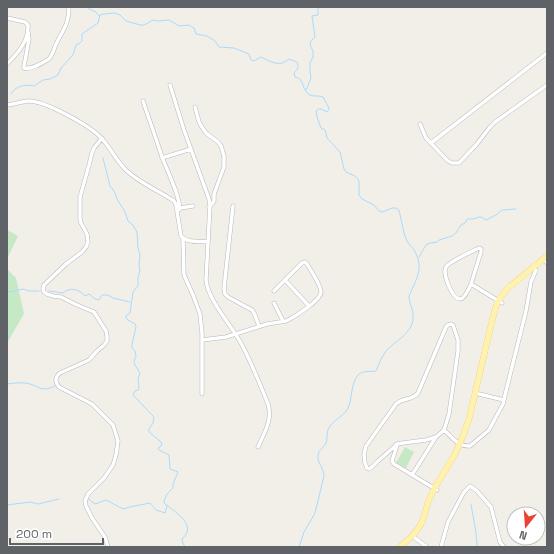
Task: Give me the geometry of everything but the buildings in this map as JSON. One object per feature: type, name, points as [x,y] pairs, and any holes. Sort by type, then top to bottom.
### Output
[{"type":"main road","points":[[400,547],[418,528],[423,520],[428,502],[435,489],[458,455],[470,419],[496,306],[547,260]]},
{"type":"main road","points":[[461,445],[473,420],[496,322],[500,298],[508,288],[547,260]]},
{"type":"main road","points":[[405,547],[421,531],[426,521],[435,489]]},
{"type":"street","points":[[7,18],[25,22],[28,25],[29,39],[24,66],[24,68],[27,69],[49,59],[68,23],[69,7]]},
{"type":"street","points":[[7,64],[23,45],[28,32]]},
{"type":"street","points":[[431,143],[547,53]]},
{"type":"street","points":[[170,85],[190,149],[208,199],[206,287],[210,296],[236,334],[245,351],[270,410],[268,425],[258,447]]},
{"type":"street","points":[[420,124],[426,138],[448,161],[452,163],[459,163],[495,122],[547,85]]},
{"type":"street","points":[[7,105],[28,101],[48,106],[64,113],[96,132],[128,172],[141,182],[174,201],[179,210]]},
{"type":"street","points":[[143,101],[162,158],[174,187],[179,210],[181,236],[183,239],[184,275],[200,314],[202,340],[202,394]]},
{"type":"street","points":[[195,107],[199,122],[206,133],[221,146],[224,156],[224,167],[214,194],[214,201],[209,207]]},
{"type":"street","points":[[102,138],[92,153],[80,197],[80,219],[87,234],[88,242],[82,252],[66,264],[44,285],[43,289],[47,294],[61,297],[94,312],[106,331],[107,341],[92,358],[60,373],[55,379],[59,387],[92,404],[113,425],[118,441],[113,465],[104,478],[88,494],[85,501],[92,518],[105,537],[108,547]]},
{"type":"street","points":[[162,158],[190,149]]},
{"type":"street","points":[[179,210],[193,206]]},
{"type":"street","points":[[233,206],[224,288],[225,294],[252,310],[259,326]]},
{"type":"street","points":[[183,239],[189,241],[208,242]]},
{"type":"street","points":[[479,248],[481,249],[481,252],[471,284],[465,296],[459,299],[452,292],[444,271],[450,263],[479,248]]},
{"type":"street","points":[[202,340],[226,337],[259,326],[290,319],[318,300],[321,292],[320,286],[305,262],[302,263],[274,291]]},
{"type":"street","points":[[444,430],[461,445],[470,446],[489,430],[503,404],[526,311],[531,282],[536,270]]},
{"type":"street","points":[[285,280],[308,306]]},
{"type":"street","points":[[471,284],[500,302]]},
{"type":"street","points":[[274,303],[283,321]]},
{"type":"street","points":[[412,475],[436,437],[444,430],[449,414],[458,351],[458,340],[453,325],[451,324],[446,327],[418,393],[414,397],[400,400],[396,404],[366,446],[364,454],[367,468],[369,469],[372,467],[397,444],[436,437]]},
{"type":"street","points":[[479,394],[504,400]]},
{"type":"street","points":[[397,444],[392,461],[394,464],[435,489]]},
{"type":"street","points":[[441,547],[448,522],[464,492],[470,486],[477,491],[491,507],[500,542],[504,547]]},
{"type":"street","points":[[415,538],[427,547]]},
{"type":"green space","points":[[7,230],[18,236],[7,259]]},
{"type":"green space","points":[[7,269],[16,278],[24,314],[7,343]]},
{"type":"green space","points":[[405,447],[414,452],[406,468],[396,463]]},
{"type":"waterway","points":[[89,7],[89,9],[96,12],[99,16]]},
{"type":"waterway","points":[[306,90],[311,78],[310,63],[313,57],[310,42],[315,37],[312,16],[318,15],[318,7]]},
{"type":"waterway","points":[[11,94],[18,87],[27,85],[34,86],[43,80],[50,79],[58,75],[61,68],[73,55],[76,45],[82,41],[82,34],[98,23],[100,15],[115,13],[120,15],[126,21],[140,25],[144,25],[154,20],[169,20],[179,26],[189,25],[194,28],[196,34],[207,36],[215,41],[219,47],[234,48],[249,54],[251,60],[254,61],[261,57],[277,63],[282,63],[289,59],[297,62],[298,67],[294,73],[295,77],[301,80],[307,93],[312,96],[323,97],[328,106],[329,109],[327,112],[318,109],[316,111],[317,117],[321,128],[325,130],[327,138],[340,152],[344,169],[346,172],[358,179],[359,195],[362,199],[374,205],[379,211],[383,212],[392,208],[399,210],[407,240],[414,249],[419,262],[417,279],[409,296],[413,312],[412,323],[407,332],[386,351],[381,358],[376,371],[360,373],[358,375],[355,379],[347,410],[331,425],[328,430],[326,443],[318,454],[318,459],[324,476],[316,509],[304,532],[299,547]]},
{"type":"waterway","points":[[103,158],[110,186],[125,212],[128,221],[133,225],[137,232],[140,255],[138,286],[133,292],[130,313],[126,316],[127,319],[135,324],[136,327],[132,348],[135,351],[136,356],[134,361],[135,365],[140,373],[138,379],[139,388],[133,395],[154,417],[149,432],[161,442],[162,445],[158,448],[159,450],[169,455],[170,469],[178,472],[173,488],[167,494],[164,501],[165,504],[179,515],[186,524],[188,529],[182,539],[183,544],[186,547]]},
{"type":"waterway","points":[[419,257],[426,245],[452,236],[467,219],[482,217],[486,220],[502,210],[516,209]]},
{"type":"waterway","points":[[7,291],[10,292],[23,289],[29,291],[39,291]]},
{"type":"waterway","points":[[49,291],[63,293],[71,289],[80,292],[85,296],[89,294],[95,299],[99,300],[102,295],[108,295],[113,298],[130,302]]},
{"type":"waterway","points":[[7,384],[25,383],[45,389],[55,386]]},
{"type":"waterway","points":[[87,498],[95,504],[106,500],[123,509],[150,503],[156,510],[165,513],[167,506]]},
{"type":"waterway","points":[[7,505],[30,502],[38,504],[59,499]]},
{"type":"waterway","points":[[471,504],[476,531],[477,547]]}]
